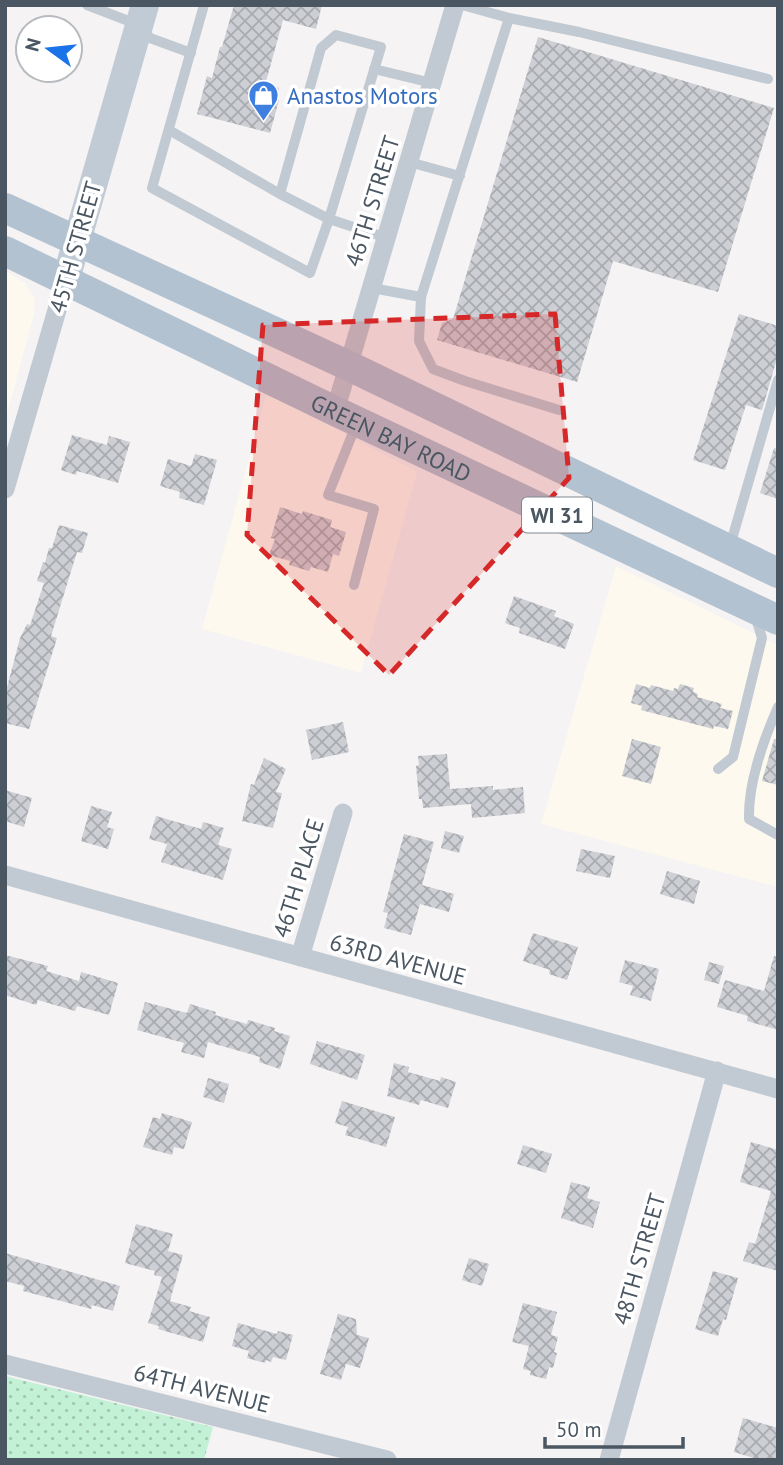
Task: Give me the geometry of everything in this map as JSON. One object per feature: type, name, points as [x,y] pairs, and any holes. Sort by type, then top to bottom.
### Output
[{"type":"main road","name":"GREEN BAY ROAD","points":[[5,208],[349,366],[778,573]]},
{"type":"main road","name":"GREEN BAY ROAD","points":[[5,251],[765,614]]},
{"type":"street","name":"46TH STREET","points":[[346,416],[349,366],[455,5]]},
{"type":"street","name":"45TH STREET","points":[[5,489],[142,15]]},
{"type":"street","name":"46TH PLACE","points":[[300,957],[343,813]]},
{"type":"street","name":"63RD AVENUE","points":[[5,875],[778,1089]]},
{"type":"street","name":"48TH STREET","points":[[609,1460],[717,1071]]},
{"type":"street","name":"64TH AVENUE","points":[[5,1364],[387,1460]]},
{"type":"lane","points":[[87,5],[142,15],[150,38],[191,52]]},
{"type":"lane","points":[[204,5],[152,188],[310,273],[381,47],[336,35],[321,48],[280,194]]},
{"type":"lane","points":[[462,5],[768,79]]},
{"type":"lane","points":[[509,18],[421,297],[419,341],[433,369],[465,382],[559,410]]},
{"type":"lane","points":[[374,69],[432,83]]},
{"type":"lane","points":[[169,130],[329,219],[387,238]]},
{"type":"lane","points":[[409,162],[460,176]]},
{"type":"lane","points":[[372,288],[421,297]]},
{"type":"lane","points":[[729,550],[778,380]]},
{"type":"lane","points":[[346,416],[328,495],[374,509],[354,585]]},
{"type":"lane","points":[[718,769],[733,757],[762,638],[765,614]]},
{"type":"lane","points":[[778,707],[770,724],[748,798],[749,819],[778,835]]},
{"type":"highlighted area","points":[[555,314],[569,478],[389,675],[247,535],[263,325]]},
{"type":"shaded area","points":[[5,271],[25,283],[35,299],[34,314],[5,422]]},
{"type":"shaded area","points":[[267,393],[417,472],[361,673],[202,629]]},
{"type":"shaded area","points":[[616,566],[778,645],[778,887],[541,824]]},
{"type":"green space","points":[[5,1376],[213,1427],[204,1460],[5,1460]]},
{"type":"building","points":[[234,5],[322,5],[316,29],[283,20],[265,85],[279,88],[276,100],[279,100],[270,133],[197,114],[207,76],[212,78]]},
{"type":"building","points":[[538,37],[774,108],[718,292],[613,261],[577,382],[437,340],[442,323],[453,319]]},
{"type":"building","points":[[739,314],[778,326],[778,355],[762,410],[746,405],[725,470],[693,460]]},
{"type":"building","points":[[72,435],[107,445],[109,436],[130,442],[118,483],[77,471],[76,475],[61,470]]},
{"type":"building","points":[[774,448],[778,449],[778,499],[760,493]]},
{"type":"building","points":[[195,454],[217,460],[204,505],[179,498],[180,492],[160,486],[168,459],[191,466]]},
{"type":"building","points":[[280,507],[332,520],[330,527],[346,532],[339,556],[333,554],[328,572],[311,567],[309,571],[289,565],[290,561],[269,555],[275,539],[271,538]]},
{"type":"building","points":[[59,525],[88,533],[82,553],[77,552],[51,636],[57,638],[29,729],[5,723],[5,695],[20,638],[27,624],[30,625],[44,583],[37,581],[43,562],[45,563],[49,548],[52,548]]},
{"type":"building","points":[[514,596],[556,611],[554,616],[574,624],[565,649],[519,633],[520,628],[505,623]]},
{"type":"building","points":[[636,684],[673,691],[674,688],[678,689],[680,684],[694,688],[693,692],[698,694],[697,697],[722,704],[720,708],[733,711],[728,729],[714,726],[713,729],[641,710],[642,706],[631,703]]},
{"type":"building","points":[[343,722],[349,752],[312,760],[306,730]]},
{"type":"building","points":[[632,739],[661,747],[651,784],[622,776]]},
{"type":"building","points":[[774,739],[778,739],[778,785],[762,781]]},
{"type":"building","points":[[447,754],[450,789],[493,786],[493,790],[523,787],[525,813],[472,818],[471,804],[423,808],[422,799],[419,799],[416,766],[419,765],[418,756]]},
{"type":"building","points":[[264,758],[286,769],[276,792],[282,793],[273,828],[242,821],[251,784],[254,785]]},
{"type":"building","points":[[5,790],[32,798],[24,827],[5,821]]},
{"type":"building","points":[[91,806],[112,812],[107,827],[114,829],[108,849],[81,841]]},
{"type":"building","points":[[156,816],[201,829],[203,822],[224,828],[218,845],[232,849],[223,880],[161,862],[167,844],[149,839]]},
{"type":"building","points":[[445,831],[464,836],[459,853],[441,848]]},
{"type":"building","points":[[404,834],[434,842],[422,885],[454,894],[449,912],[420,904],[411,935],[384,928],[388,913],[383,912]]},
{"type":"building","points":[[581,849],[615,856],[610,878],[576,871]]},
{"type":"building","points":[[667,871],[700,881],[694,904],[660,894]]},
{"type":"building","points":[[533,933],[578,947],[567,980],[549,974],[550,970],[523,961]]},
{"type":"building","points":[[5,955],[48,966],[46,971],[79,981],[81,972],[118,983],[109,1015],[77,1006],[75,1011],[38,1000],[36,1005],[5,995]]},
{"type":"building","points":[[774,956],[778,957],[778,1030],[747,1021],[748,1016],[717,1007],[725,980],[764,991]]},
{"type":"building","points":[[625,960],[659,969],[651,1001],[630,995],[633,986],[619,982]]},
{"type":"building","points":[[709,962],[724,966],[719,984],[704,980]]},
{"type":"building","points":[[145,1002],[187,1013],[190,1004],[216,1012],[215,1015],[247,1024],[248,1020],[275,1028],[274,1031],[290,1036],[280,1069],[259,1062],[260,1057],[208,1042],[204,1058],[181,1052],[184,1043],[137,1030]]},
{"type":"building","points":[[317,1041],[365,1055],[357,1080],[310,1064]]},
{"type":"building","points":[[394,1063],[409,1067],[408,1072],[440,1081],[441,1077],[456,1082],[448,1108],[421,1100],[419,1105],[387,1096]]},
{"type":"building","points":[[208,1078],[229,1084],[224,1103],[203,1097]]},
{"type":"building","points":[[342,1101],[395,1117],[386,1147],[345,1135],[348,1127],[335,1123]]},
{"type":"building","points":[[162,1113],[192,1122],[184,1149],[174,1147],[172,1155],[143,1147],[153,1117],[160,1119]]},
{"type":"building","points":[[751,1142],[778,1150],[778,1271],[743,1261],[749,1242],[755,1244],[771,1191],[740,1182]]},
{"type":"building","points":[[523,1145],[552,1154],[546,1173],[517,1164]]},
{"type":"building","points":[[571,1182],[590,1187],[587,1198],[600,1202],[593,1228],[561,1218]]},
{"type":"building","points":[[136,1224],[173,1234],[168,1251],[183,1255],[170,1301],[191,1307],[189,1311],[210,1317],[203,1342],[158,1329],[159,1326],[148,1323],[162,1277],[154,1275],[155,1271],[125,1263]]},
{"type":"building","points":[[5,1253],[120,1286],[113,1311],[92,1305],[91,1309],[23,1291],[24,1286],[5,1281]]},
{"type":"building","points":[[469,1258],[489,1264],[482,1286],[462,1280]]},
{"type":"building","points":[[713,1271],[738,1278],[726,1320],[723,1319],[718,1336],[695,1329]]},
{"type":"building","points":[[523,1303],[557,1312],[551,1335],[558,1337],[554,1352],[557,1353],[553,1368],[549,1367],[546,1379],[530,1375],[531,1371],[523,1369],[529,1346],[512,1342]]},
{"type":"building","points":[[338,1314],[356,1319],[357,1335],[369,1338],[360,1368],[346,1364],[341,1380],[320,1374]]},
{"type":"building","points":[[238,1323],[277,1334],[278,1331],[293,1335],[286,1360],[273,1357],[271,1362],[266,1360],[265,1363],[247,1358],[249,1351],[232,1346]]},
{"type":"building","points":[[743,1418],[778,1428],[778,1460],[760,1460],[734,1452]]},
{"type":"place","name":"Anastos Motors","points":[[264,122]]}]
